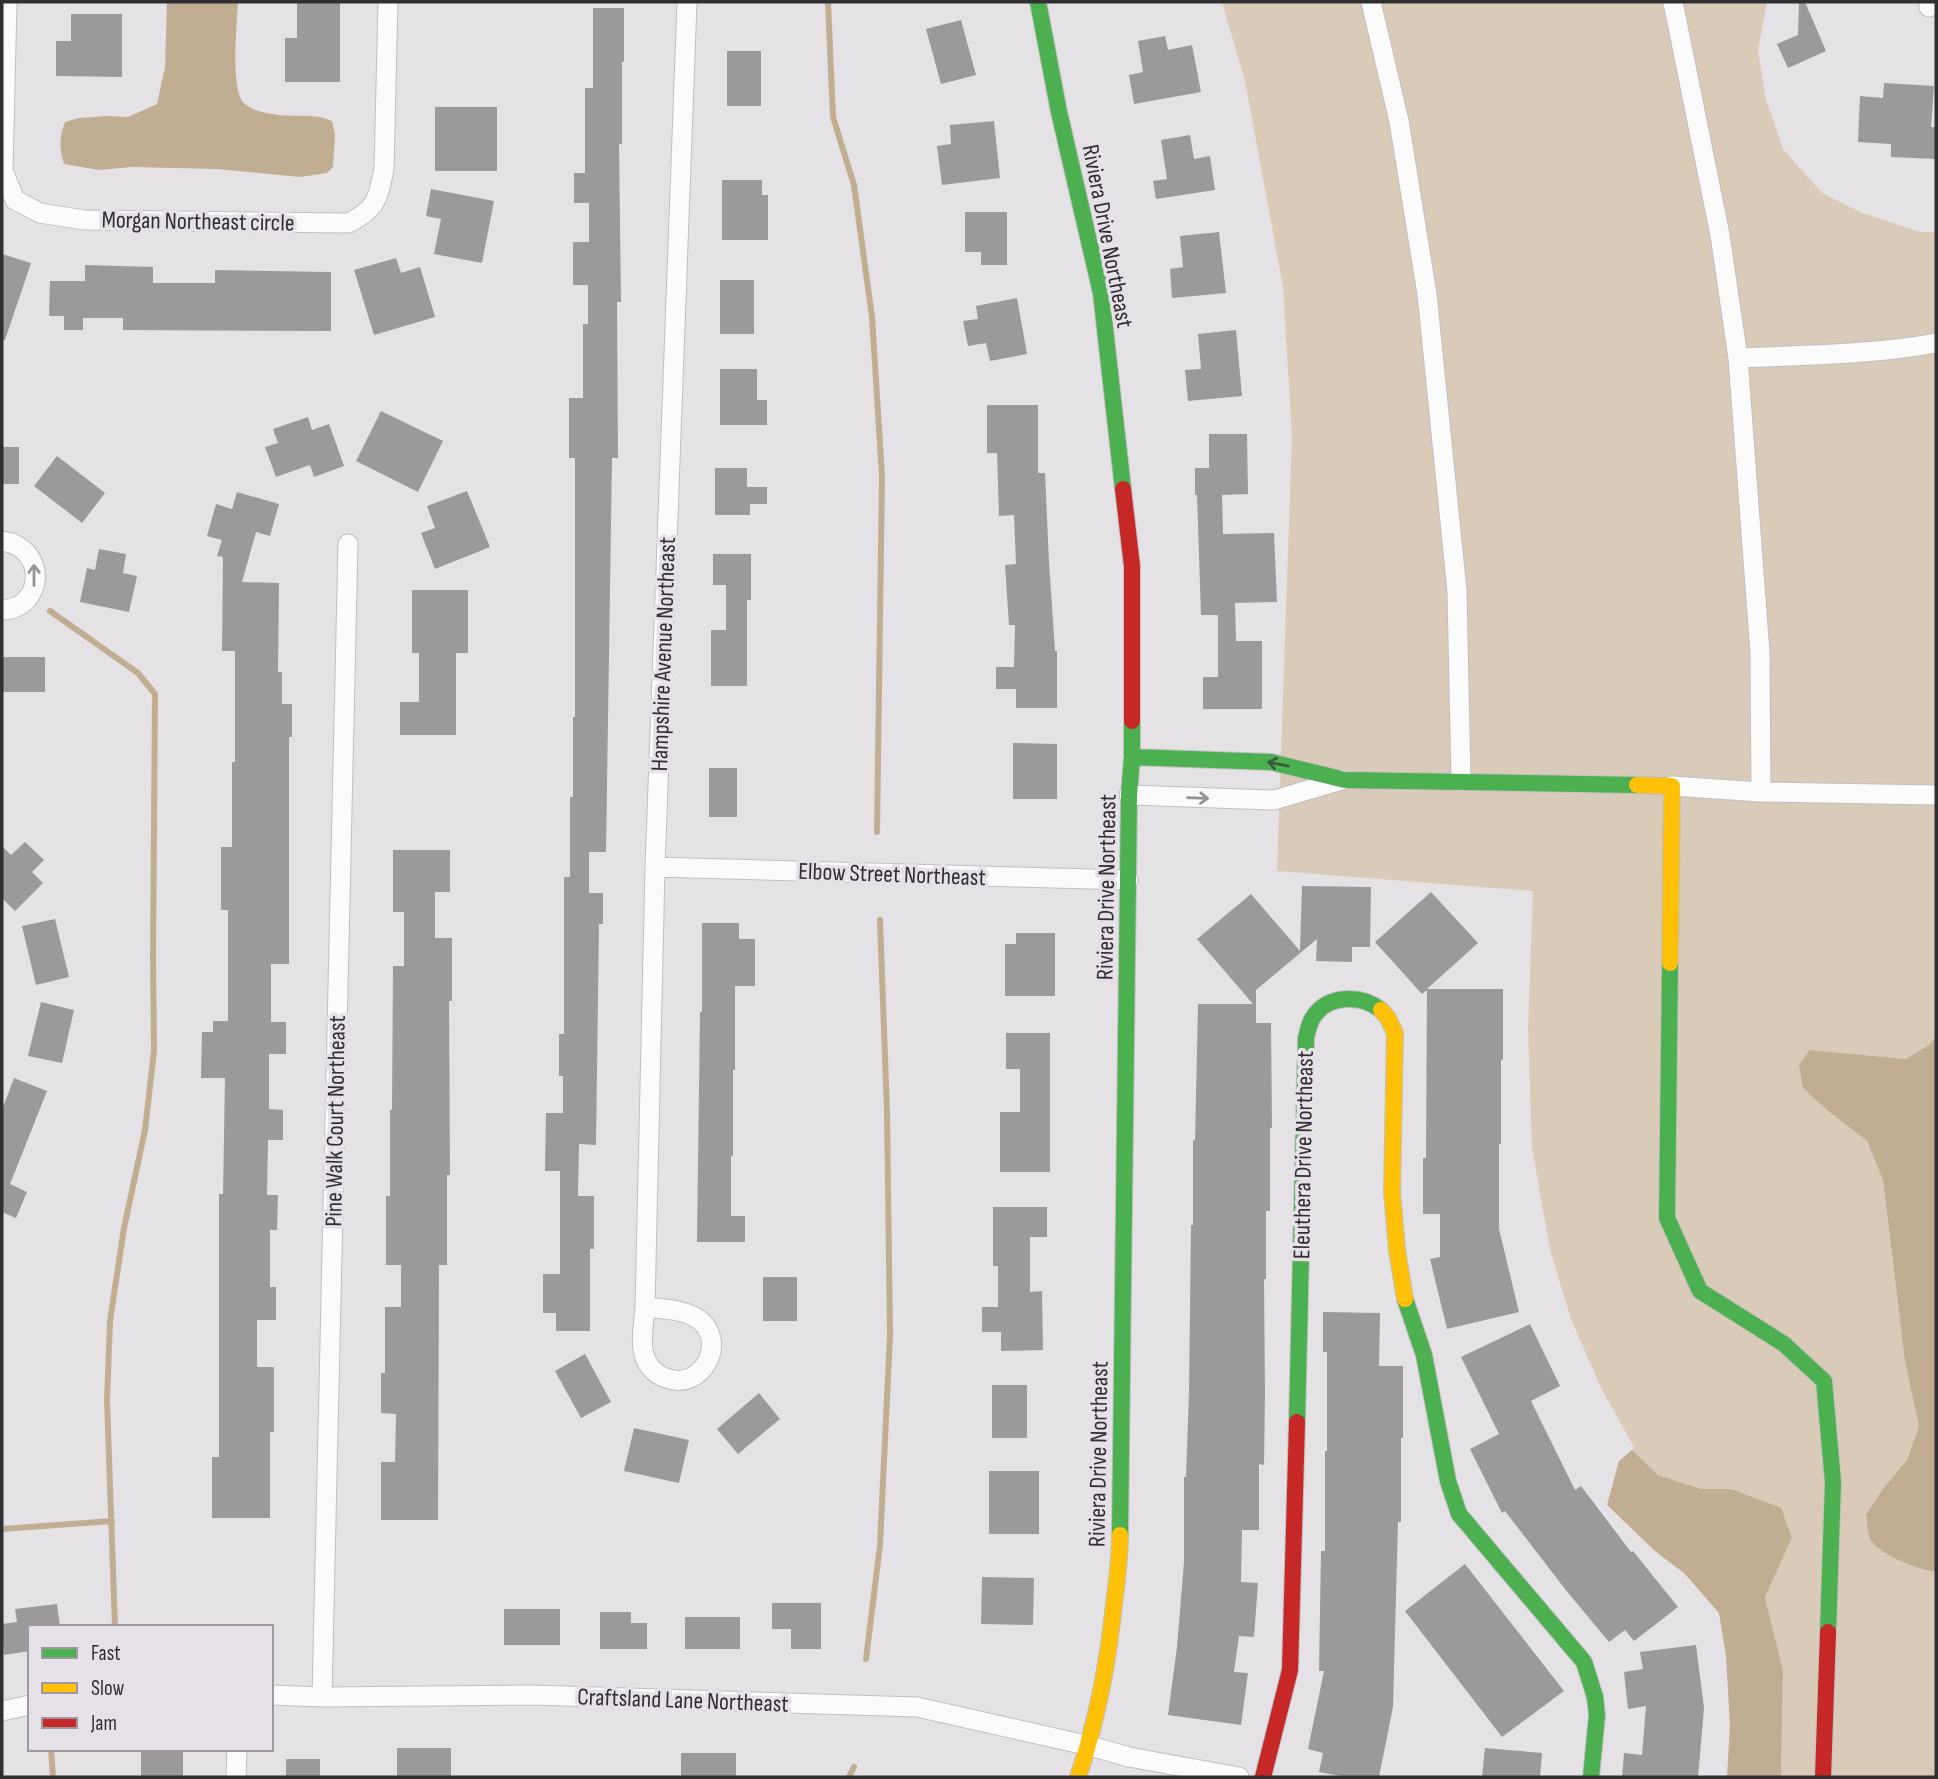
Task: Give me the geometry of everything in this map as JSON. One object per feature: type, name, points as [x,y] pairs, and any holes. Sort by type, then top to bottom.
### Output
[{"type":"street","name":"Morgan Northeast circle","points":[[7,2],[4,171],[15,200],[40,213],[84,219],[349,223],[367,213],[379,194],[384,169],[388,2]]},
{"type":"street","name":"Hampshire Avenue Northeast","points":[[645,1307],[655,867],[687,2]]},
{"type":"street","name":"Riviera Drive Northeast","points":[[1038,2],[1059,111],[1101,293],[1132,566],[1132,757],[1129,795],[1120,1552],[1110,1650],[1090,1746],[1078,1777]]},
{"type":"street","points":[[1371,2],[1399,121],[1427,294],[1457,591],[1461,781]]},
{"type":"street","points":[[1673,2],[1720,235],[1738,358],[1760,653],[1761,792]]},
{"type":"street","points":[[1738,358],[1840,354],[1936,343]]},
{"type":"street","points":[[2,541],[12,542],[30,556],[36,579],[26,600],[2,610]]},
{"type":"street","name":"Pine Walk Court Northeast","points":[[322,1698],[348,544]]},
{"type":"street","points":[[1132,757],[1271,762],[1345,780],[1672,786],[1761,792],[1936,795]]},
{"type":"street","points":[[1129,795],[1274,800],[1345,780]]},
{"type":"street","points":[[1672,786],[1667,1218],[1700,1291],[1784,1344],[1824,1381],[1833,1482],[1823,1777]]},
{"type":"street","name":"Elbow Street Northeast","points":[[655,867],[1128,880]]},
{"type":"street","name":"Eleuthera Drive Northeast","points":[[1263,1777],[1290,1670],[1292,1645],[1306,1038],[1314,1014],[1329,1002],[1352,997],[1373,1004],[1386,1015],[1395,1033],[1392,1192],[1397,1250],[1406,1306],[1424,1356],[1448,1481],[1459,1514],[1584,1662],[1595,1698],[1597,1715],[1591,1777]]},
{"type":"street","name":"Craftsland Lane Northeast","points":[[273,1695],[322,1698],[533,1695],[917,1707],[1090,1746]]},
{"type":"street","points":[[2,1711],[28,1705]]},
{"type":"street","points":[[1090,1746],[1129,1757],[1238,1777]]},
{"type":"street","points":[[236,1777],[237,1751]]},
{"type":"shaded area","points":[[167,2],[238,2],[235,55],[240,96],[244,103],[260,112],[313,116],[332,121],[335,135],[333,167],[327,173],[300,177],[217,169],[132,167],[99,170],[64,164],[60,143],[65,122],[79,118],[128,117],[157,104],[165,67]]},
{"type":"shaded area","points":[[1222,2],[1767,2],[1758,50],[1765,96],[1783,149],[1822,193],[1863,213],[1920,232],[1936,232],[1936,1036],[1929,1045],[1906,1059],[1810,1050],[1828,1111],[1867,1141],[1883,1180],[1905,1362],[1919,1426],[1907,1460],[1882,1490],[1866,1515],[1870,1538],[1881,1550],[1909,1564],[1936,1572],[1936,1777],[1781,1777],[1783,1670],[1765,1597],[1792,1538],[1731,1489],[1701,1489],[1658,1475],[1632,1450],[1634,1447],[1601,1388],[1571,1319],[1550,1250],[1532,1147],[1528,1028],[1533,891],[1277,871],[1292,436],[1283,287],[1245,81]]},
{"type":"shaded area","points":[[1936,1036],[1936,1572],[1893,1557],[1877,1547],[1869,1536],[1866,1515],[1882,1490],[1907,1460],[1919,1426],[1905,1362],[1883,1180],[1867,1141],[1803,1088],[1799,1065],[1810,1050],[1906,1059],[1929,1045]]},
{"type":"shaded area","points":[[1632,1450],[1658,1475],[1701,1489],[1731,1489],[1781,1508],[1792,1538],[1765,1597],[1783,1670],[1781,1777],[1727,1777],[1730,1725],[1726,1656],[1719,1613],[1685,1574],[1655,1551],[1607,1505],[1619,1461]]},
{"type":"building","points":[[297,2],[340,2],[340,82],[285,82],[285,38],[297,38]]},
{"type":"building","points":[[1799,2],[1805,2],[1826,51],[1788,68],[1777,44],[1798,35]]},
{"type":"building","points":[[593,8],[624,8],[622,144],[619,144],[621,302],[617,302],[618,458],[612,458],[606,852],[589,852],[589,893],[603,893],[603,924],[599,924],[596,1145],[579,1144],[578,1196],[594,1196],[594,1249],[590,1249],[590,1331],[556,1331],[556,1313],[543,1313],[543,1274],[560,1274],[560,1171],[545,1171],[546,1113],[563,1113],[563,1076],[559,1076],[559,1034],[564,1034],[564,877],[570,877],[570,797],[573,797],[575,717],[575,458],[569,458],[569,398],[583,398],[583,324],[588,324],[588,285],[573,285],[573,242],[589,242],[589,203],[574,203],[574,173],[585,173],[585,88],[593,88]]},
{"type":"building","points":[[71,14],[122,14],[122,77],[56,76],[56,41],[71,41]]},
{"type":"building","points":[[961,20],[976,75],[941,84],[926,29]]},
{"type":"building","points":[[1165,36],[1168,50],[1192,45],[1201,92],[1134,104],[1129,75],[1143,72],[1138,41]]},
{"type":"building","points":[[727,51],[761,51],[761,106],[727,106]]},
{"type":"building","points":[[1884,83],[1934,86],[1931,127],[1936,127],[1936,159],[1891,157],[1891,144],[1858,142],[1860,96],[1883,98]]},
{"type":"building","points":[[435,107],[497,107],[497,171],[435,171]]},
{"type":"building","points":[[994,121],[1000,178],[942,185],[937,146],[951,144],[950,125]]},
{"type":"building","points":[[1190,135],[1194,159],[1210,156],[1215,190],[1156,199],[1153,181],[1167,179],[1161,140]]},
{"type":"building","points":[[722,180],[762,180],[762,195],[768,195],[768,240],[722,240]]},
{"type":"building","points":[[431,189],[494,201],[482,263],[434,254],[441,219],[426,216]]},
{"type":"building","points":[[965,212],[1007,212],[1007,265],[981,265],[981,252],[965,252]]},
{"type":"building","points":[[1219,232],[1226,293],[1172,298],[1170,269],[1183,267],[1180,236]]},
{"type":"building","points":[[2,254],[31,263],[5,340],[2,340]]},
{"type":"building","points":[[396,258],[401,273],[420,267],[435,317],[374,335],[354,270]]},
{"type":"building","points":[[85,265],[153,267],[153,283],[215,283],[215,270],[331,272],[331,331],[123,330],[123,318],[83,318],[83,330],[64,330],[64,316],[49,316],[50,281],[85,281]]},
{"type":"building","points":[[720,280],[754,280],[754,334],[720,334]]},
{"type":"building","points":[[1017,298],[1027,354],[990,361],[986,343],[968,346],[963,321],[978,319],[976,306]]},
{"type":"building","points":[[1236,330],[1242,396],[1188,401],[1185,370],[1201,369],[1198,334]]},
{"type":"building","points":[[720,369],[757,369],[757,400],[767,400],[767,425],[720,425]]},
{"type":"building","points":[[987,405],[1038,405],[1038,473],[1045,473],[1057,651],[1057,708],[1016,708],[1016,689],[996,689],[996,667],[1014,667],[1015,625],[1009,625],[1005,565],[1016,564],[1014,515],[999,516],[997,453],[987,453]]},
{"type":"building","points":[[381,411],[443,441],[418,492],[356,461]]},
{"type":"building","points":[[308,417],[312,430],[329,424],[344,466],[314,477],[310,465],[276,477],[265,447],[278,443],[273,429]]},
{"type":"building","points":[[1209,434],[1247,434],[1248,494],[1222,495],[1223,534],[1274,533],[1277,602],[1235,603],[1236,641],[1262,641],[1262,709],[1203,709],[1203,677],[1218,677],[1218,615],[1201,615],[1195,495],[1195,468],[1209,468]]},
{"type":"building","points":[[2,447],[19,447],[19,484],[2,484]]},
{"type":"building","points":[[57,456],[105,493],[82,523],[34,486]]},
{"type":"building","points":[[715,468],[747,468],[747,487],[767,487],[767,504],[750,504],[750,515],[715,515]]},
{"type":"building","points":[[467,491],[490,547],[435,569],[421,533],[435,528],[427,506]]},
{"type":"building","points":[[237,492],[279,504],[270,536],[256,532],[242,582],[279,583],[278,672],[282,672],[282,704],[292,704],[292,737],[289,737],[289,964],[271,964],[271,1022],[286,1022],[286,1054],[269,1054],[269,1109],[283,1110],[283,1140],[268,1140],[267,1195],[278,1195],[277,1230],[270,1230],[270,1287],[276,1287],[276,1320],[257,1320],[257,1367],[274,1367],[274,1432],[270,1432],[270,1518],[212,1518],[212,1457],[219,1457],[219,1194],[223,1194],[225,1078],[201,1078],[202,1032],[213,1032],[213,1021],[228,1021],[228,910],[221,910],[221,847],[232,847],[235,651],[222,651],[223,557],[217,556],[222,540],[207,536],[216,504],[232,509]]},
{"type":"building","points":[[99,549],[126,554],[123,573],[137,576],[129,612],[80,602],[87,568],[95,570]]},
{"type":"building","points":[[713,554],[751,554],[751,600],[747,600],[747,686],[711,686],[711,630],[726,630],[726,585],[713,585]]},
{"type":"building","points":[[412,590],[468,590],[468,653],[456,653],[456,735],[400,735],[400,702],[419,702],[419,653],[412,653]]},
{"type":"building","points":[[2,657],[45,657],[45,692],[2,692]]},
{"type":"building","points":[[1013,743],[1057,744],[1057,799],[1013,799]]},
{"type":"building","points":[[709,768],[737,768],[737,817],[709,817]]},
{"type":"building","points":[[25,842],[44,860],[32,872],[43,883],[15,911],[2,898],[2,846],[11,855]]},
{"type":"building","points":[[393,850],[450,850],[450,892],[435,892],[435,938],[452,938],[447,1265],[439,1265],[438,1520],[381,1520],[381,1462],[395,1462],[396,1414],[381,1413],[381,1373],[385,1373],[385,1307],[401,1307],[401,1265],[386,1265],[386,1196],[390,1196],[393,966],[404,966],[404,912],[393,912]]},
{"type":"building","points":[[1302,886],[1371,887],[1370,947],[1352,947],[1352,962],[1316,961],[1317,939],[1256,990],[1256,1023],[1271,1023],[1272,1128],[1270,1211],[1266,1211],[1264,1279],[1264,1465],[1259,1464],[1259,1530],[1242,1530],[1241,1582],[1258,1583],[1254,1637],[1239,1636],[1234,1672],[1248,1673],[1241,1725],[1168,1715],[1184,1562],[1184,1477],[1189,1392],[1198,1004],[1253,1004],[1197,939],[1251,894],[1300,951]]},
{"type":"building","points":[[1431,892],[1478,943],[1427,989],[1503,989],[1499,1229],[1519,1312],[1447,1329],[1430,1259],[1440,1257],[1440,1214],[1423,1214],[1427,990],[1422,994],[1375,942]]},
{"type":"building","points":[[55,919],[69,977],[36,985],[22,926]]},
{"type":"building","points":[[702,923],[739,923],[739,939],[755,939],[755,986],[735,986],[731,1216],[745,1216],[745,1242],[697,1242]]},
{"type":"building","points":[[1016,933],[1055,933],[1055,996],[1005,996],[1005,944],[1016,944]]},
{"type":"building","points":[[41,1002],[74,1010],[62,1063],[28,1056]]},
{"type":"building","points":[[1006,1033],[1050,1033],[1050,1172],[1000,1172],[1000,1112],[1020,1112],[1020,1069],[1006,1069]]},
{"type":"building","points":[[14,1078],[47,1091],[10,1184],[27,1192],[16,1218],[2,1212],[2,1110]]},
{"type":"building","points":[[993,1207],[1047,1207],[1047,1237],[1030,1237],[1030,1292],[1042,1291],[1043,1350],[1001,1351],[1001,1332],[982,1332],[982,1307],[998,1307],[998,1266],[993,1266]]},
{"type":"building","points":[[763,1277],[797,1277],[797,1321],[763,1321]]},
{"type":"building","points":[[1323,1312],[1380,1313],[1379,1366],[1403,1366],[1401,1522],[1398,1522],[1393,1707],[1379,1777],[1347,1777],[1319,1772],[1323,1753],[1308,1749],[1324,1671],[1319,1671],[1321,1551],[1325,1551],[1327,1451],[1327,1352],[1323,1352]]},
{"type":"building","points":[[1530,1324],[1560,1386],[1531,1401],[1575,1490],[1581,1486],[1631,1552],[1633,1551],[1678,1607],[1634,1641],[1625,1630],[1609,1642],[1505,1511],[1502,1513],[1470,1449],[1499,1434],[1461,1357]]},
{"type":"building","points":[[585,1354],[611,1402],[581,1418],[555,1371]]},
{"type":"building","points":[[992,1385],[1027,1385],[1027,1438],[992,1438]]},
{"type":"building","points":[[759,1393],[780,1419],[738,1454],[717,1429]]},
{"type":"building","points":[[634,1428],[689,1440],[679,1483],[624,1471]]},
{"type":"building","points":[[989,1471],[1039,1471],[1039,1534],[989,1534]]},
{"type":"building","points":[[1465,1564],[1564,1691],[1502,1737],[1405,1611]]},
{"type":"building","points":[[982,1577],[1034,1578],[1033,1625],[981,1624]]},
{"type":"building","points":[[772,1603],[821,1603],[821,1649],[791,1649],[791,1629],[772,1629]]},
{"type":"building","points":[[57,1604],[60,1625],[28,1625],[28,1651],[4,1655],[2,1624],[17,1622],[15,1609]]},
{"type":"building","points":[[504,1609],[560,1609],[560,1645],[504,1645]]},
{"type":"building","points":[[600,1612],[631,1612],[631,1623],[647,1623],[647,1649],[600,1649]]},
{"type":"building","points":[[685,1617],[740,1617],[740,1649],[685,1649]]},
{"type":"building","points":[[1696,1645],[1704,1708],[1698,1777],[1622,1777],[1624,1753],[1642,1755],[1646,1706],[1628,1709],[1624,1672],[1643,1669],[1640,1652]]},
{"type":"building","points":[[397,1748],[451,1748],[451,1777],[397,1777]]},
{"type":"building","points":[[1485,1748],[1542,1753],[1540,1777],[1482,1777]]},
{"type":"building","points":[[141,1752],[183,1752],[183,1777],[141,1777]]},
{"type":"building","points":[[681,1753],[736,1753],[736,1777],[681,1777]]},
{"type":"building","points":[[286,1759],[320,1759],[320,1777],[286,1777]]},
{"type":"waterway","points":[[828,2],[833,117],[854,185],[872,317],[882,476],[877,832]]},
{"type":"waterway","points":[[50,611],[138,673],[155,694],[154,1051],[145,1130],[124,1228],[110,1321],[107,1400],[115,1625]]},
{"type":"waterway","points":[[866,1659],[880,1545],[890,1335],[887,1111],[880,920]]},
{"type":"waterway","points":[[2,1529],[112,1521]]},
{"type":"waterway","points":[[51,1751],[53,1777]]},
{"type":"waterway","points":[[849,1777],[854,1767]]},
{"type":"traffic: fast","points":[[1038,2],[1059,112],[1101,293],[1123,489]]},
{"type":"traffic: fast","points":[[1120,1535],[1132,721]]},
{"type":"traffic: fast","points":[[1132,757],[1271,762],[1345,780],[1637,785]]},
{"type":"traffic: fast","points":[[1670,963],[1667,1218],[1700,1291],[1784,1344],[1824,1381],[1833,1482],[1828,1632]]},
{"type":"traffic: fast","points":[[1297,1422],[1306,1038],[1312,1018],[1320,1009],[1337,1000],[1365,1002],[1381,1010]]},
{"type":"traffic: fast","points":[[1405,1299],[1424,1355],[1448,1481],[1459,1514],[1584,1662],[1595,1697],[1597,1715],[1591,1777]]},
{"type":"traffic: slow","points":[[1637,785],[1672,786],[1670,963]]},
{"type":"traffic: slow","points":[[1381,1010],[1395,1033],[1392,1192],[1405,1299]]},
{"type":"traffic: slow","points":[[1078,1777],[1091,1735],[1105,1670],[1120,1535]]},
{"type":"traffic: jam","points":[[1123,489],[1132,566],[1132,721]]},
{"type":"traffic: jam","points":[[1263,1777],[1290,1670],[1297,1422]]},
{"type":"traffic: jam","points":[[1823,1777],[1828,1632]]}]
